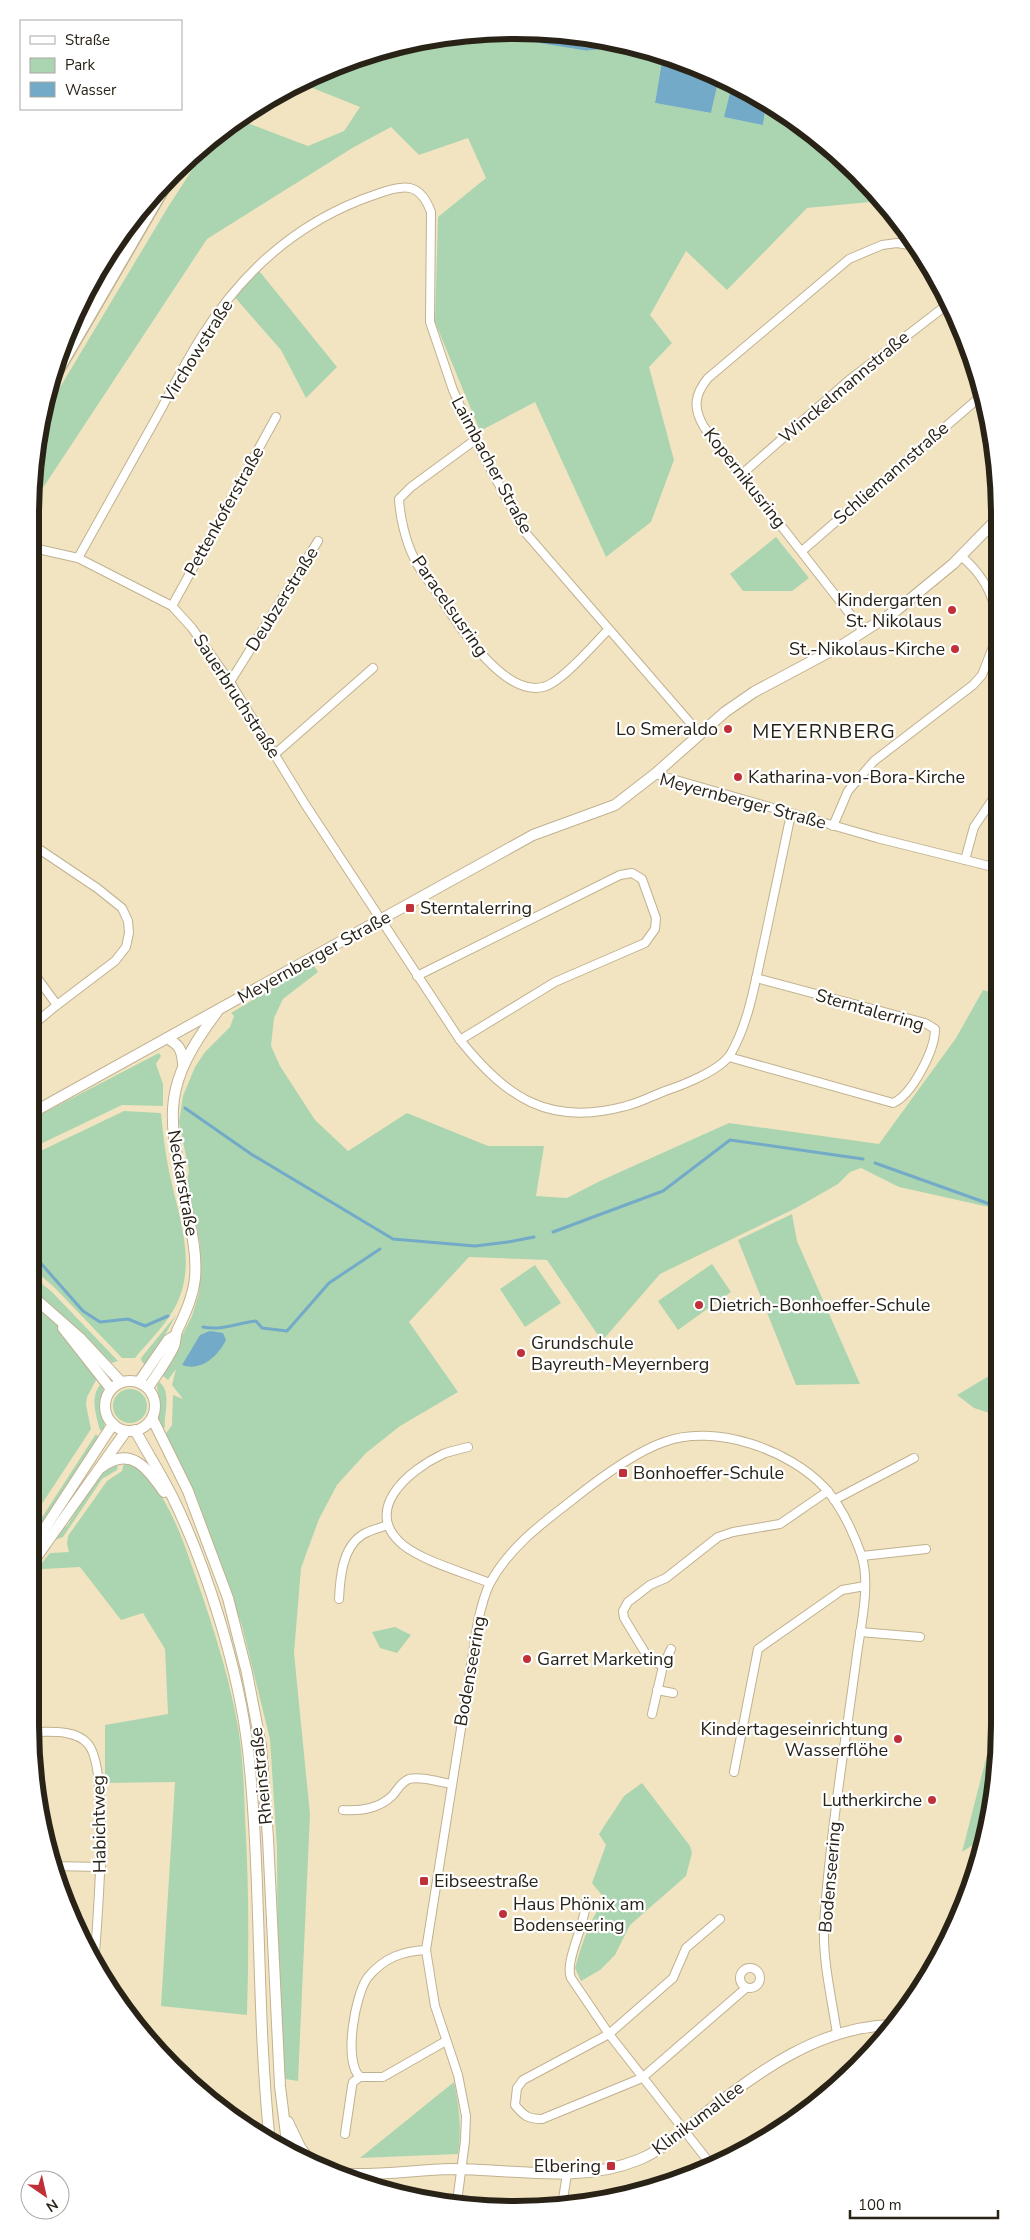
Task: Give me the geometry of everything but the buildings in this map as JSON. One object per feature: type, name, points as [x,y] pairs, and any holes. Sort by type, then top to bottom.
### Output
[{"type":"main road","points":[[68,353],[154,205]]},
{"type":"street","name":"Virchowstraße","points":[[78,558],[202,336],[232,294],[250,273],[292,236],[325,215],[356,201],[395,188],[408,187],[426,198]]},
{"type":"street","name":"Laimbacher Straße","points":[[426,198],[431,212],[430,322],[452,390],[475,440],[524,531],[699,733]]},
{"type":"street","name":"Kopernikusring","points":[[864,632],[699,418],[696,398],[700,388],[708,378],[849,259],[882,245],[898,243],[907,245]]},
{"type":"street","name":"Winckelmannstraße","points":[[742,474],[842,387],[944,307]]},
{"type":"street","name":"Schliemannstraße","points":[[802,551],[977,400]]},
{"type":"street","name":"Pettenkoferstraße","points":[[172,606],[276,417]]},
{"type":"street","name":"Paracelsusring","points":[[475,440],[411,487],[399,499],[414,559],[472,644],[495,668],[514,681],[531,688],[544,687],[553,683],[608,630]]},
{"type":"street","points":[[655,774],[699,733],[754,692],[864,632],[919,594],[961,556],[991,525]]},
{"type":"street","name":"Deubzerstraße","points":[[230,682],[318,541]]},
{"type":"street","name":"Sauerbruchstraße","points":[[39,549],[78,558],[172,606],[192,628],[230,682],[305,804],[381,920]]},
{"type":"street","points":[[961,556],[971,565],[984,582],[991,597]]},
{"type":"street","points":[[833,826],[848,791],[874,761],[973,685],[982,675],[991,652]]},
{"type":"street","points":[[275,754],[373,668]]},
{"type":"street","name":"Meyernberger Straße","points":[[39,1109],[533,835],[615,805],[655,774],[833,826],[991,866]]},
{"type":"street","points":[[965,860],[974,828],[991,802]]},
{"type":"street","points":[[381,920],[460,1040],[482,1067],[519,1097],[550,1110],[570,1113],[626,1106],[685,1084],[711,1070],[729,1057],[741,1033],[756,978],[791,814]]},
{"type":"street","points":[[39,849],[97,888],[122,908],[128,921],[129,932],[126,947],[115,961],[39,1018]]},
{"type":"street","points":[[417,976],[620,874],[632,873],[638,875],[646,887],[656,918],[655,928],[645,943],[556,982],[460,1040]]},
{"type":"street","name":"Sterntalerring","points":[[729,1057],[892,1103],[902,1099],[912,1085],[935,1041],[935,1029],[925,1023],[756,978]]},
{"type":"street","points":[[39,980],[57,1005]]},
{"type":"street","name":"Neckarstraße","points":[[143,1385],[168,1340],[176,1335],[190,1301],[195,1277],[194,1244],[171,1126],[173,1101],[183,1064],[199,1036],[219,1010]]},
{"type":"street","points":[[167,1038],[179,1045],[182,1050],[183,1064]]},
{"type":"street","points":[[39,1302],[80,1338],[121,1382],[143,1385],[155,1403],[152,1418],[145,1426],[131,1430],[95,1473],[39,1553]]},
{"type":"street","points":[[52,1313],[111,1389]]},
{"type":"street","points":[[121,1382],[111,1389],[106,1396],[104,1406],[107,1416],[113,1424],[131,1430]]},
{"type":"street","name":"Rheinstraße","points":[[152,1418],[188,1491],[228,1598],[247,1673],[259,1737],[268,1838],[275,2015],[287,2143]]},
{"type":"street","points":[[39,1537],[113,1424]]},
{"type":"street","name":"Rheinstraße","points":[[131,1430],[173,1498],[214,1602],[234,1679],[248,1749],[263,2073],[269,2132]]},
{"type":"street","name":"Bodenseering","points":[[458,2197],[466,2116],[458,2075],[435,2006],[426,1950],[478,1621],[490,1583],[521,1543],[537,1527],[588,1487],[654,1446],[666,1441],[699,1437],[724,1438],[778,1453],[795,1464],[828,1491],[862,1556],[865,1569],[865,1586],[832,1837],[824,1931],[837,2034]]},
{"type":"street","points":[[468,1447],[443,1454],[417,1470],[396,1487],[389,1502],[388,1525],[399,1541],[411,1550],[490,1583]]},
{"type":"street","points":[[834,1500],[914,1458]]},
{"type":"street","points":[[95,1473],[110,1462],[118,1459],[133,1460],[142,1464],[164,1493],[173,1498]]},
{"type":"street","points":[[662,1666],[649,1659],[624,1618],[623,1611],[628,1602],[650,1585],[666,1578],[718,1537],[733,1532],[780,1524],[828,1491]]},
{"type":"street","points":[[339,1599],[341,1569],[356,1540],[367,1532],[388,1525]]},
{"type":"street","points":[[862,1556],[926,1549]]},
{"type":"street","points":[[734,1772],[758,1649],[842,1590],[865,1586]]},
{"type":"street","points":[[860,1632],[920,1637]]},
{"type":"street","points":[[652,1714],[662,1666],[671,1649]]},
{"type":"street","points":[[657,1690],[674,1692]]},
{"type":"street","name":"Habichtweg","points":[[39,1733],[76,1735],[88,1744],[93,1751],[99,1782],[101,1867],[95,1949]]},
{"type":"street","points":[[343,1810],[359,1811],[380,1804],[391,1797],[401,1784],[407,1780],[418,1779],[451,1784]]},
{"type":"street","points":[[60,1866],[101,1867]]},
{"type":"street","points":[[586,1901],[586,1914],[570,1960],[568,1973],[609,2034],[707,2160]]},
{"type":"street","points":[[720,1919],[686,1948],[673,1978],[609,2034],[522,2080],[517,2088],[516,2105],[524,2116],[531,2120],[542,2119],[642,2078],[746,1988]]},
{"type":"street","points":[[360,2077],[355,2070],[352,2042],[360,1994],[366,1981],[375,1970],[400,1953],[426,1950]]},
{"type":"street","name":"Klinikumallee","points":[[358,2174],[462,2170],[567,2174],[616,2168],[639,2160],[660,2149],[766,2068],[794,2052],[837,2034],[860,2028],[883,2027]]},
{"type":"street","points":[[345,2134],[353,2082],[360,2077],[383,2077],[446,2041]]},
{"type":"street","points":[[283,2109],[303,2152]]},
{"type":"street","points":[[563,2198],[567,2174]]},
{"type":"street","name":"Klinikumallee","points":[[365,2177],[372,2175]]},
{"type":"green space","points":[[515,39],[546,40],[608,48],[662,62],[655,103],[711,113],[718,84],[737,94],[730,93],[763,125],[765,110],[805,137],[829,157],[874,202],[807,208],[727,290],[686,251],[650,315],[672,343],[649,367],[674,460],[651,522],[606,557],[535,402],[480,431],[435,322],[438,217],[486,178],[468,138],[419,155],[391,127],[354,147],[207,239],[40,493],[43,453],[56,388],[59,389],[168,207],[199,158],[246,122],[308,146],[344,131],[360,107],[308,86],[362,64],[392,55],[453,43]]},
{"type":"green space","points":[[256,267],[337,367],[306,398],[281,350],[232,294]]},
{"type":"green space","points":[[776,537],[809,578],[792,591],[743,591],[730,574]]},
{"type":"green space","points":[[313,964],[318,972],[283,999],[274,1018],[271,1046],[280,1066],[315,1120],[348,1151],[407,1113],[488,1146],[544,1146],[536,1196],[567,1198],[600,1181],[729,1123],[879,1144],[956,1038],[983,990],[991,992],[991,1207],[899,1187],[861,1168],[850,1172],[838,1184],[796,1208],[660,1274],[602,1341],[547,1260],[469,1257],[409,1322],[458,1392],[400,1426],[366,1453],[337,1485],[319,1519],[301,1568],[294,1653],[310,1814],[298,2081],[285,2079],[278,1998],[277,1849],[270,1739],[242,1626],[196,1496],[194,1497],[164,1436],[172,1425],[173,1395],[183,1399],[172,1385],[176,1369],[168,1380],[162,1375],[192,1316],[199,1293],[200,1279],[200,1244],[187,1182],[189,1171],[179,1122],[183,1096],[195,1067],[205,1052],[230,1027],[234,1016],[231,1013]]},
{"type":"green space","points":[[159,1053],[161,1056],[156,1064],[163,1084],[163,1106],[122,1105],[39,1145],[39,1115]]},
{"type":"green space","points":[[124,1111],[161,1113],[166,1157],[184,1240],[185,1275],[181,1292],[170,1316],[135,1358],[122,1358],[39,1274],[39,1152]]},
{"type":"green space","points":[[792,1214],[797,1241],[860,1384],[796,1385],[738,1240]]},
{"type":"green space","points":[[712,1264],[731,1292],[678,1330],[658,1301]]},
{"type":"green space","points":[[535,1265],[561,1303],[525,1327],[500,1289]]},
{"type":"green space","points":[[39,1281],[52,1292],[118,1361],[112,1363],[39,1296]]},
{"type":"green space","points":[[39,1308],[54,1321],[97,1378],[87,1397],[86,1405],[91,1429],[39,1508]]},
{"type":"green space","points":[[176,1315],[148,1366],[142,1362],[141,1358]]},
{"type":"green space","points":[[991,1374],[991,1413],[974,1408],[957,1395]]},
{"type":"green space","points":[[159,1382],[163,1386],[166,1397],[165,1427],[161,1431],[158,1420],[160,1403],[157,1386]]},
{"type":"green space","points":[[102,1383],[101,1407],[105,1425],[103,1431],[100,1430],[95,1405],[96,1393]]},
{"type":"green space","points":[[130,1389],[137,1390],[142,1394],[146,1399],[146,1413],[142,1418],[137,1422],[130,1423],[123,1422],[118,1418],[114,1413],[113,1406],[114,1399],[118,1394],[123,1390]]},
{"type":"green space","points":[[96,1434],[99,1438],[39,1529],[39,1522]]},
{"type":"green space","points":[[124,1463],[135,1467],[146,1476],[164,1500],[178,1528],[195,1573],[229,1683],[240,1738],[242,1761],[248,1916],[247,2015],[161,2006],[175,1782],[105,1783],[105,1725],[168,1714],[165,1649],[143,1613],[121,1620],[80,1567],[43,1569],[39,1571],[39,1567],[50,1553],[69,1552],[68,1536],[107,1481],[122,1471]]},
{"type":"green space","points":[[118,1465],[117,1470],[102,1479],[63,1537],[52,1541],[58,1530],[67,1526],[96,1481],[103,1473]]},
{"type":"green space","points":[[395,1627],[411,1635],[397,1653],[380,1648],[372,1632]]},
{"type":"green space","points":[[991,1723],[990,1756],[982,1818],[976,1842],[962,1852],[989,1747]]},
{"type":"green space","points":[[642,1783],[690,1846],[692,1853],[686,1876],[630,1925],[615,1955],[600,1970],[581,1981],[575,1968],[591,1923],[605,1899],[592,1883],[606,1845],[599,1834],[624,1796]]},
{"type":"green space","points":[[454,2082],[460,2136],[458,2154],[360,2158]]},
{"type":"water","points":[[662,62],[718,84],[711,113],[655,103]]},
{"type":"water","points":[[730,93],[737,94],[765,110],[763,125],[724,117]]},
{"type":"water","points":[[210,1331],[223,1333],[226,1340],[214,1357],[196,1366],[182,1365],[200,1335]]},
{"type":"waterway","points":[[527,39],[586,49],[604,47]]},
{"type":"waterway","points":[[185,1108],[251,1154],[393,1239],[475,1246],[534,1237]]},
{"type":"waterway","points":[[553,1232],[663,1191],[730,1140],[863,1159]]},
{"type":"waterway","points":[[875,1163],[991,1204]]},
{"type":"waterway","points":[[203,1327],[223,1327],[256,1321],[262,1328],[287,1331],[329,1283],[380,1249]]},
{"type":"waterway","points":[[39,1261],[83,1311],[100,1322],[128,1319],[145,1326],[168,1316]]},
{"type":"place","name":"Kindergarten St. Nikolaus","points":[[952,610]]},
{"type":"place","name":"St.-Nikolaus-Kirche","points":[[955,649]]},
{"type":"place","name":"Lo Smeraldo","points":[[728,729]]},
{"type":"place","name":"Katharina-von-Bora-Kirche","points":[[738,777]]},
{"type":"place","name":"Sterntalerring","points":[[410,908]]},
{"type":"place","name":"Dietrich-Bonhoeffer-Schule","points":[[699,1305]]},
{"type":"place","name":"Grundschule Bayreuth-Meyernberg","points":[[521,1353]]},
{"type":"place","name":"Bonhoeffer-Schule","points":[[623,1473]]},
{"type":"place","name":"Garret Marketing","points":[[527,1659]]},
{"type":"place","name":"Kindertageseinrichtung Wasserflöhe","points":[[898,1739]]},
{"type":"place","name":"Lutherkirche","points":[[932,1800]]},
{"type":"place","name":"Eibseestraße","points":[[424,1881]]},
{"type":"place","name":"Haus Phönix am Bodenseering","points":[[503,1914]]},
{"type":"place","name":"Elbering","points":[[611,2166]]},
{"type":"district","name":"MEYERNBERG","points":[[824,731]]}]
